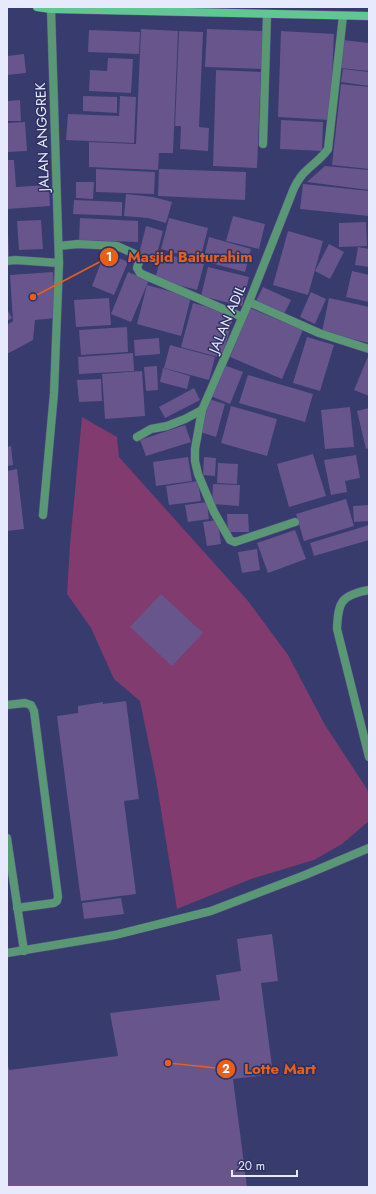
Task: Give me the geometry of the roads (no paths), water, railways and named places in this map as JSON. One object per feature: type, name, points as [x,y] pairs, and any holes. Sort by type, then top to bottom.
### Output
[{"type":"street","points":[[37,7],[51,9],[267,15],[369,16]]},
{"type":"street","name":"JALAN ANGGREK","points":[[43,515],[54,393],[59,263],[51,9]]},
{"type":"street","points":[[263,144],[267,15]]},
{"type":"street","name":"JALAN ADIL","points":[[295,522],[235,542],[230,540],[214,512],[198,474],[195,461],[195,449],[202,410],[249,302],[294,188],[300,176],[323,157],[328,149],[343,16]]},
{"type":"street","points":[[59,246],[78,244],[117,246],[137,256],[140,273],[242,317]]},
{"type":"street","points":[[7,261],[16,260],[59,263]]},
{"type":"street","points":[[249,302],[319,333],[369,350]]},
{"type":"street","points":[[137,437],[151,429],[167,426],[202,410]]},
{"type":"street","points":[[369,590],[355,594],[342,601],[338,611],[337,629],[369,757]]},
{"type":"street","points":[[7,704],[25,703],[31,705],[34,711],[58,897],[57,901],[54,903],[17,908]]},
{"type":"street","points":[[7,838],[24,951]]},
{"type":"street","points":[[7,953],[115,935],[211,911],[305,875],[369,848]]},
{"type":"place","name":"Masjid Baiturahim","points":[[33,297]]},
{"type":"place","name":"Lotte Mart","points":[[168,1063]]}]
